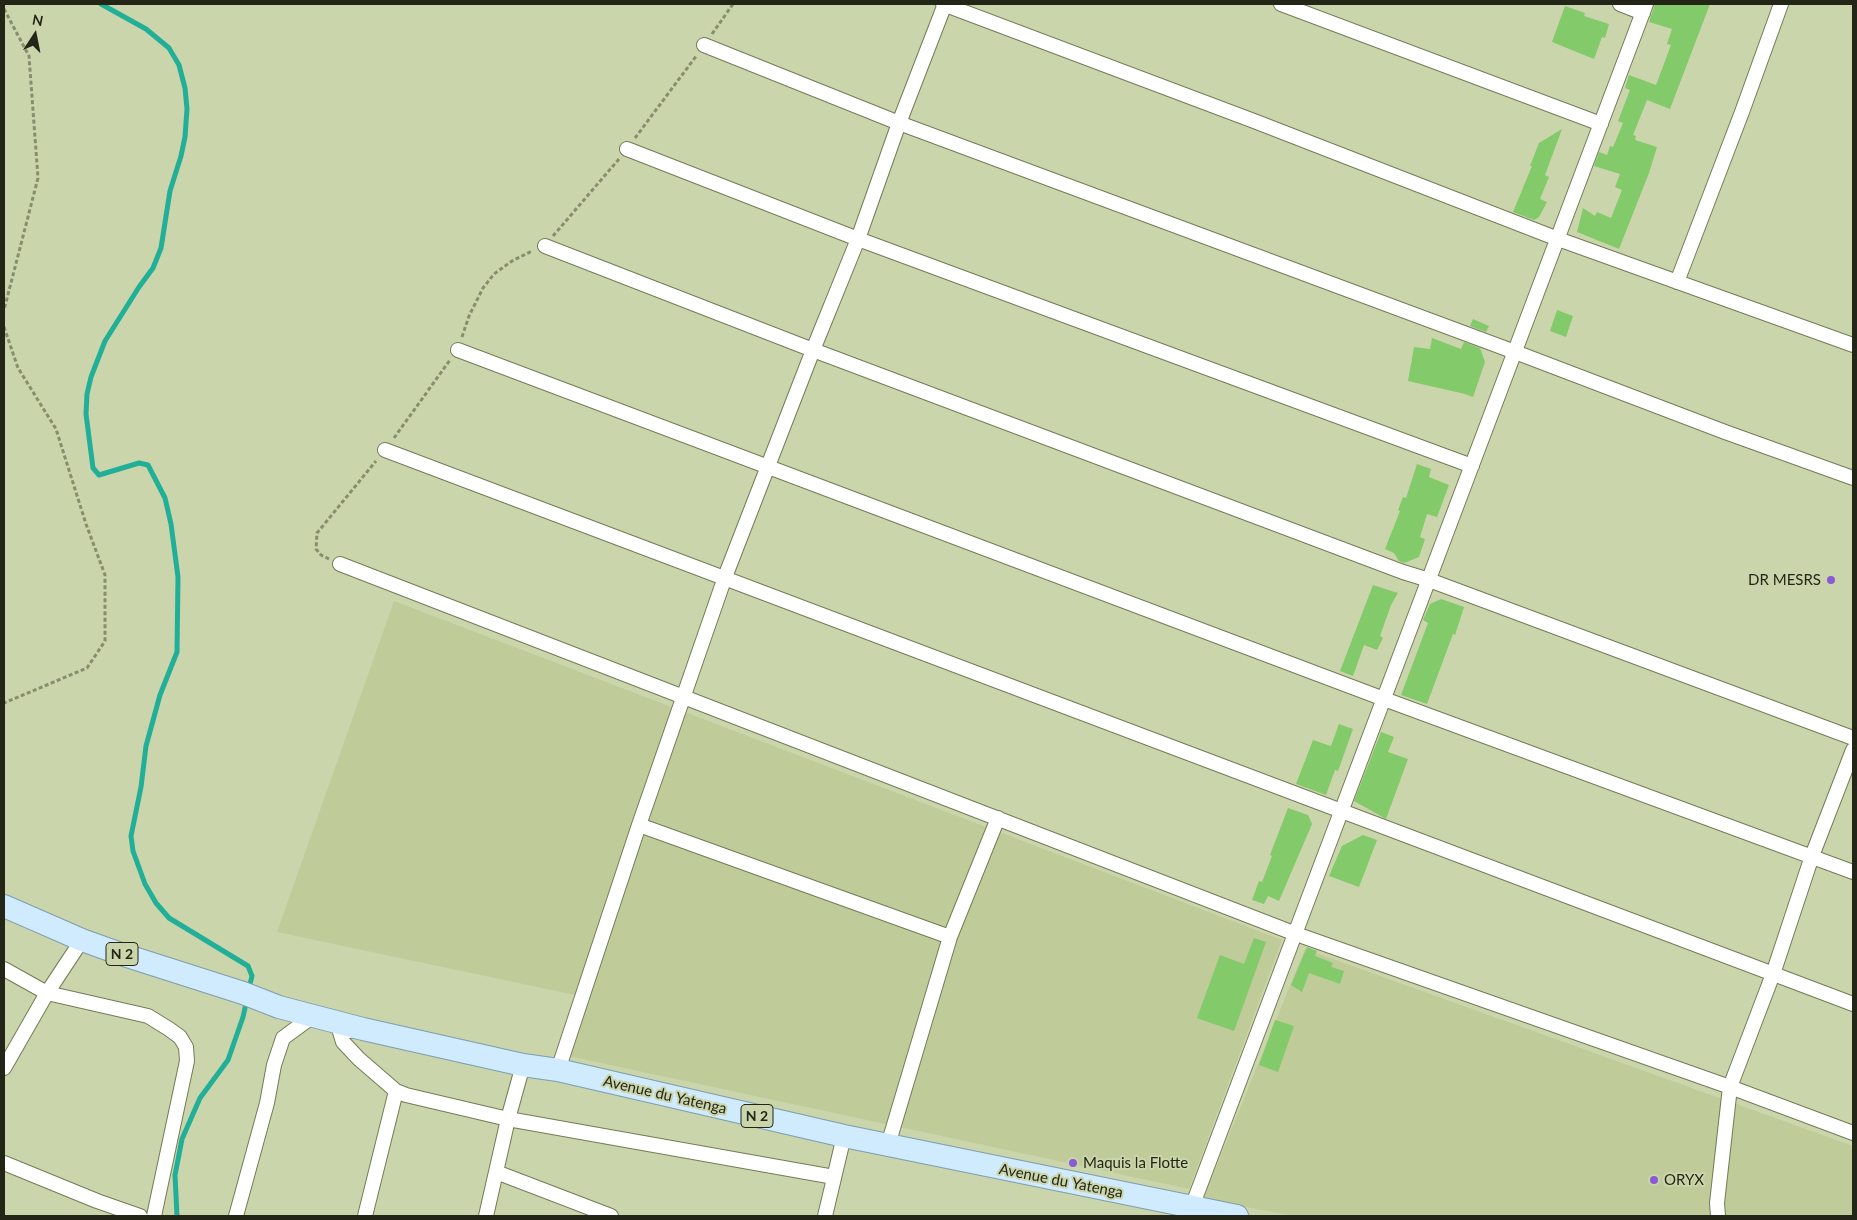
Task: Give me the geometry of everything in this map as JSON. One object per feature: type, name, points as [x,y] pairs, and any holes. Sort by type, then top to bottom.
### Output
[{"type":"main road","name":"N 2","points":[[4,906],[82,940]]},
{"type":"main road","name":"Avenue du Yatenga","points":[[82,940],[161,968],[243,993],[279,1007],[363,1029],[523,1065],[558,1070],[888,1146],[1190,1212],[1237,1216]]},
{"type":"street","points":[[558,1070],[639,825],[725,577],[858,239],[898,122],[944,4],[1254,121],[1558,239],[1853,345]]},
{"type":"street","points":[[1281,4],[1601,124]]},
{"type":"street","points":[[1190,1212],[1645,8],[1620,4]]},
{"type":"street","points":[[1677,282],[1781,4]]},
{"type":"street","points":[[704,45],[898,122],[1725,432],[1853,478]]},
{"type":"street","points":[[627,149],[858,239],[1472,466]]},
{"type":"street","points":[[545,246],[813,350],[1403,572],[1853,738]]},
{"type":"street","points":[[458,350],[1384,699],[1853,872]]},
{"type":"street","points":[[385,450],[1853,1004]]},
{"type":"street","points":[[340,564],[1296,934],[1853,1132]]},
{"type":"street","points":[[1718,1216],[1717,1203],[1730,1087],[1773,974],[1812,856],[1853,750]]},
{"type":"street","points":[[888,1146],[950,937],[998,818]]},
{"type":"street","points":[[639,825],[950,937]]},
{"type":"street","points":[[4,1068],[47,993],[82,940]]},
{"type":"street","points":[[4,969],[47,993],[148,1016],[169,1029],[180,1038],[186,1047],[187,1061],[154,1216]]},
{"type":"street","points":[[236,1216],[267,1103],[274,1065],[284,1038],[313,1016]]},
{"type":"street","points":[[363,1029],[340,1032],[343,1042],[396,1091],[412,1097],[508,1119],[834,1177]]},
{"type":"street","points":[[486,1216],[508,1119],[523,1065]]},
{"type":"street","points":[[365,1216],[396,1091]]},
{"type":"street","points":[[825,1216],[844,1136]]},
{"type":"street","points":[[4,1162],[97,1201],[140,1216]]},
{"type":"street","points":[[496,1172],[611,1216]]},
{"type":"path","points":[[340,564],[322,555],[316,549],[317,532],[385,450],[458,350],[468,316],[483,288],[494,274],[512,261],[545,246],[627,149],[733,4]]},
{"type":"path","points":[[4,8],[29,56],[38,178],[4,310]]},
{"type":"path","points":[[4,327],[18,368],[56,429],[86,524],[105,575],[106,641],[87,668],[4,703]]},
{"type":"shaded area","points":[[394,601],[1282,940],[1189,1189],[559,1054],[580,996],[277,932]]},
{"type":"shaded area","points":[[1305,949],[1853,1146],[1853,1216],[1294,1216],[1203,1199]]},
{"type":"building","points":[[1655,4],[1710,4],[1670,109],[1647,100],[1633,135],[1636,136],[1635,140],[1657,147],[1649,173],[1619,249],[1577,232],[1583,208],[1595,216],[1597,212],[1611,218],[1622,190],[1615,187],[1620,174],[1594,166],[1599,152],[1607,155],[1610,146],[1613,147],[1623,123],[1618,121],[1630,90],[1625,88],[1629,75],[1656,85],[1671,45],[1667,44],[1672,29],[1649,22]]},
{"type":"building","points":[[1565,6],[1585,13],[1584,16],[1609,24],[1605,38],[1602,37],[1594,59],[1552,42]]},
{"type":"building","points":[[1562,129],[1545,175],[1549,177],[1540,199],[1547,202],[1539,217],[1534,220],[1513,212],[1532,166],[1530,166],[1539,143]]},
{"type":"building","points":[[1557,310],[1573,316],[1566,337],[1550,331]]},
{"type":"building","points":[[1473,319],[1489,326],[1486,332],[1470,326]]},
{"type":"building","points":[[1432,338],[1461,349],[1464,342],[1480,348],[1485,362],[1473,397],[1408,381],[1414,347],[1430,349]]},
{"type":"building","points":[[1417,464],[1431,469],[1429,477],[1449,485],[1437,517],[1427,514],[1420,537],[1425,539],[1419,557],[1404,563],[1399,561],[1394,553],[1385,549],[1400,511],[1398,510],[1403,497],[1406,498]]},
{"type":"building","points":[[1373,585],[1398,593],[1391,605],[1380,636],[1383,638],[1377,650],[1364,645],[1353,676],[1340,671]]},
{"type":"building","points":[[1441,599],[1464,607],[1455,635],[1453,634],[1427,704],[1401,695],[1428,623],[1423,620],[1430,604]]},
{"type":"building","points":[[1339,724],[1353,729],[1338,771],[1335,770],[1326,795],[1296,784],[1313,740],[1331,746]]},
{"type":"building","points":[[1381,732],[1394,737],[1388,752],[1408,759],[1386,819],[1354,801]]},
{"type":"building","points":[[1288,808],[1308,815],[1312,824],[1279,901],[1268,896],[1264,904],[1252,900],[1259,881],[1262,882]]},
{"type":"building","points":[[1363,835],[1377,840],[1359,887],[1329,876],[1342,846]]},
{"type":"building","points":[[1254,938],[1266,942],[1234,1031],[1197,1018],[1220,955],[1244,964]]},
{"type":"building","points":[[1307,947],[1317,951],[1315,956],[1333,963],[1331,967],[1344,971],[1340,984],[1309,973],[1302,992],[1291,985]]},
{"type":"building","points":[[1275,1020],[1294,1026],[1278,1072],[1259,1065]]},
{"type":"waterway","points":[[101,4],[146,29],[169,48],[179,65],[185,88],[187,109],[185,137],[170,191],[161,248],[153,268],[105,341],[91,377],[87,394],[86,414],[93,468],[99,475],[139,463],[148,465],[165,498],[171,524],[178,577],[177,652],[160,695],[146,746],[141,787],[131,836],[133,851],[145,884],[156,903],[169,918],[248,966],[252,976],[249,988]]},
{"type":"waterway","points":[[177,1216],[175,1175],[182,1139],[200,1098],[228,1060],[243,1017],[247,999]]},
{"type":"place","name":"DR MESRS","points":[[1831,580]]},
{"type":"place","name":"Maquis la Flotte","points":[[1073,1163]]},
{"type":"place","name":"ORYX","points":[[1654,1180]]}]
